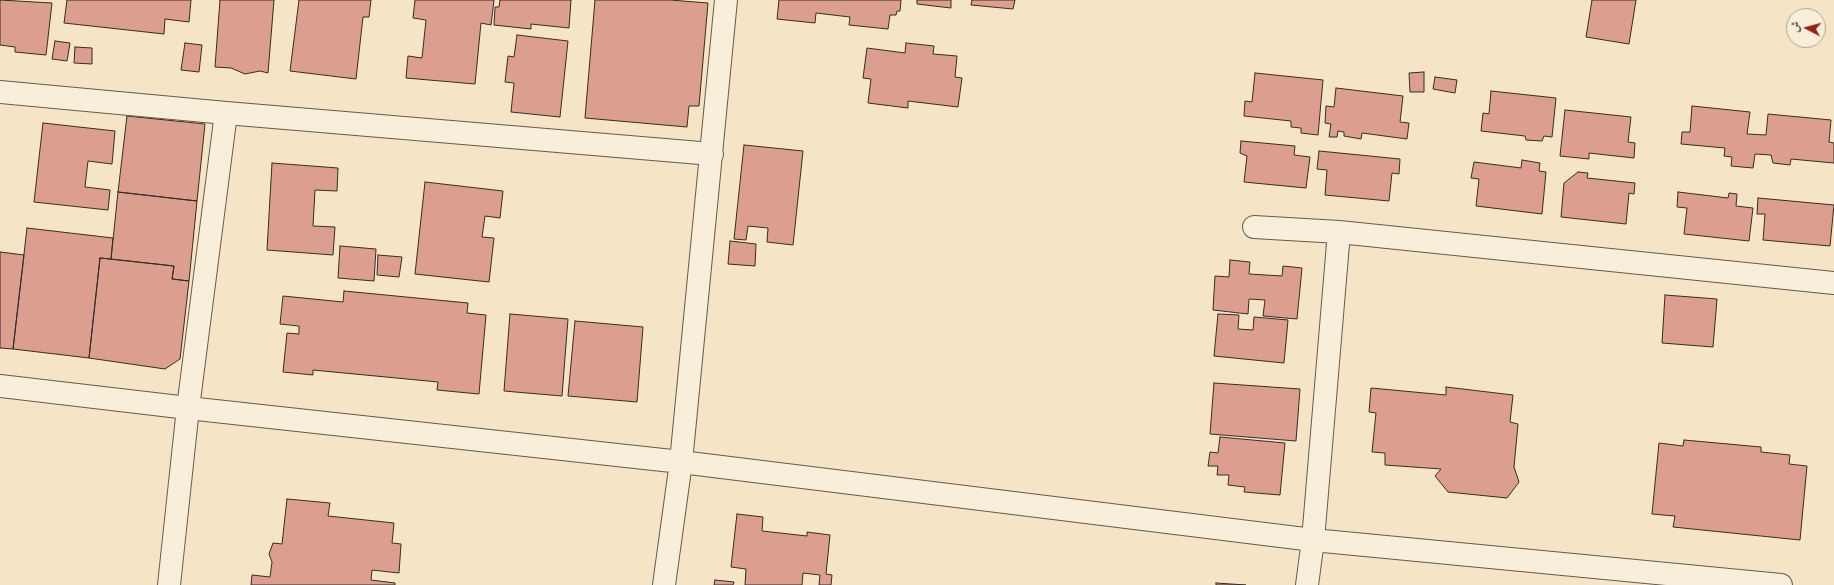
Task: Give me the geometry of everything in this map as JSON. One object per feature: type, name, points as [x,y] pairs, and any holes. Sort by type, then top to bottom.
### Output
[{"type":"street","points":[[664,585],[681,462],[726,0]]},
{"type":"street","points":[[0,92],[226,113],[712,154]]},
{"type":"street","points":[[170,585],[188,408],[226,113]]},
{"type":"street","points":[[1254,227],[1339,232],[1834,283]]},
{"type":"street","points":[[1307,585],[1313,540],[1339,232]]},
{"type":"street","points":[[0,386],[681,462],[1313,540],[1781,585]]},
{"type":"building","points":[[0,0],[52,3],[46,55],[15,52],[15,47],[0,45]]},
{"type":"building","points":[[67,0],[191,0],[189,22],[165,19],[164,34],[64,23]]},
{"type":"building","points":[[220,0],[274,0],[268,73],[260,71],[245,74],[231,68],[215,67]]},
{"type":"building","points":[[299,0],[371,0],[369,17],[363,17],[356,79],[290,71]]},
{"type":"building","points":[[415,0],[494,0],[491,25],[481,23],[475,84],[406,78],[408,56],[422,58],[426,20],[413,18]]},
{"type":"building","points":[[500,0],[571,0],[569,28],[531,24],[531,29],[494,25],[495,7],[499,7]]},
{"type":"building","points":[[595,0],[670,0],[708,3],[699,106],[689,106],[687,127],[585,118]]},
{"type":"building","points":[[779,0],[901,0],[900,11],[897,11],[896,15],[890,15],[888,29],[849,25],[850,17],[816,13],[815,23],[777,19]]},
{"type":"building","points":[[917,0],[951,0],[951,8],[917,4]]},
{"type":"building","points":[[972,0],[1015,0],[1013,9],[971,5]]},
{"type":"building","points":[[1592,0],[1636,0],[1629,44],[1586,37]]},
{"type":"building","points":[[517,35],[568,41],[560,117],[511,112],[514,83],[505,82],[508,56],[514,57]]},
{"type":"building","points":[[55,41],[70,43],[67,61],[52,59]]},
{"type":"building","points":[[185,43],[202,45],[199,72],[181,70]]},
{"type":"building","points":[[906,43],[934,46],[933,54],[957,56],[955,77],[962,78],[958,107],[908,101],[908,108],[868,103],[871,79],[863,78],[867,48],[905,53]]},
{"type":"building","points":[[75,47],[92,48],[92,64],[74,63]]},
{"type":"building","points":[[1424,72],[1424,92],[1410,92],[1409,73]]},
{"type":"building","points":[[1255,73],[1323,80],[1318,135],[1301,133],[1301,128],[1291,127],[1291,121],[1244,116],[1245,101],[1252,102]]},
{"type":"building","points":[[1435,77],[1457,80],[1455,93],[1433,89]]},
{"type":"building","points":[[1336,88],[1403,96],[1400,122],[1409,123],[1407,139],[1362,133],[1361,139],[1344,136],[1344,132],[1338,131],[1337,137],[1329,137],[1331,124],[1325,123],[1326,106],[1334,107]]},
{"type":"building","points":[[1491,91],[1556,98],[1552,137],[1544,136],[1542,141],[1526,140],[1525,136],[1481,131],[1483,113],[1489,114]]},
{"type":"building","points":[[1692,106],[1750,112],[1747,134],[1766,135],[1768,114],[1831,120],[1829,142],[1834,143],[1834,163],[1791,159],[1790,165],[1773,163],[1771,155],[1755,154],[1753,168],[1731,166],[1732,157],[1724,156],[1725,148],[1681,144],[1682,132],[1690,132]]},
{"type":"building","points":[[1565,110],[1631,117],[1628,142],[1635,143],[1634,158],[1589,153],[1589,159],[1560,156]]},
{"type":"building","points":[[127,116],[205,124],[197,201],[118,192]]},
{"type":"building","points":[[43,123],[115,131],[112,164],[88,161],[85,187],[110,190],[108,210],[34,202]]},
{"type":"building","points":[[1241,141],[1295,146],[1294,155],[1310,157],[1306,188],[1244,182],[1247,156],[1240,153]]},
{"type":"building","points":[[744,145],[803,151],[793,245],[767,242],[768,228],[748,226],[746,240],[734,239]]},
{"type":"building","points":[[1319,151],[1400,159],[1399,174],[1392,173],[1389,201],[1325,195],[1327,170],[1317,169]]},
{"type":"building","points":[[1522,160],[1540,163],[1539,171],[1546,172],[1542,214],[1476,206],[1479,179],[1471,178],[1474,162],[1521,168]]},
{"type":"building","points":[[272,163],[338,168],[337,191],[315,190],[313,226],[335,227],[333,255],[267,250]]},
{"type":"building","points":[[1578,172],[1588,173],[1587,178],[1635,183],[1634,194],[1629,193],[1626,224],[1561,217],[1564,183]]},
{"type":"building","points":[[425,182],[503,191],[500,218],[485,216],[482,237],[494,238],[489,282],[415,274]]},
{"type":"building","points":[[118,192],[197,201],[189,281],[172,279],[174,266],[111,259]]},
{"type":"building","points":[[1678,192],[1728,198],[1729,193],[1737,194],[1736,206],[1753,208],[1749,241],[1684,234],[1687,208],[1677,207]]},
{"type":"building","points":[[1758,198],[1834,205],[1830,246],[1763,240],[1765,214],[1757,214]]},
{"type":"building","points":[[27,228],[113,238],[111,259],[100,258],[89,358],[13,349]]},
{"type":"building","points":[[730,241],[756,244],[755,266],[728,264]]},
{"type":"building","points":[[340,246],[376,249],[374,281],[338,278]]},
{"type":"building","points":[[0,252],[24,255],[13,349],[0,348]]},
{"type":"building","points":[[378,255],[402,257],[399,277],[377,275]]},
{"type":"building","points":[[100,258],[174,266],[172,279],[189,281],[180,359],[165,369],[89,358]]},
{"type":"building","points":[[1230,260],[1250,262],[1249,274],[1282,276],[1283,266],[1302,268],[1297,319],[1263,316],[1265,300],[1249,299],[1248,314],[1213,310],[1215,276],[1229,277]]},
{"type":"building","points":[[344,291],[468,303],[467,313],[486,315],[479,394],[437,390],[438,382],[313,370],[313,375],[283,372],[287,333],[299,334],[299,326],[280,324],[283,296],[343,302]]},
{"type":"building","points":[[1665,295],[1717,299],[1713,347],[1662,343]]},
{"type":"building","points":[[510,314],[568,319],[562,396],[504,391]]},
{"type":"building","points":[[1218,314],[1239,315],[1238,329],[1253,330],[1254,317],[1288,320],[1284,363],[1214,356]]},
{"type":"building","points":[[575,321],[643,327],[637,402],[568,396]]},
{"type":"building","points":[[1214,383],[1300,389],[1296,441],[1210,434]]},
{"type":"building","points":[[1446,387],[1513,395],[1510,422],[1518,424],[1514,467],[1519,482],[1507,498],[1448,492],[1435,476],[1441,469],[1385,465],[1385,453],[1372,452],[1376,413],[1369,412],[1371,388],[1446,395]]},
{"type":"building","points":[[1220,437],[1285,443],[1280,495],[1244,492],[1245,487],[1228,485],[1229,475],[1217,475],[1218,466],[1208,466],[1210,452],[1218,453]]},
{"type":"building","points":[[1684,440],[1761,447],[1761,452],[1790,455],[1789,464],[1807,466],[1800,540],[1673,527],[1675,516],[1652,514],[1659,443],[1683,446]]},
{"type":"building","points":[[287,499],[330,503],[328,516],[394,523],[392,543],[401,544],[399,573],[372,570],[371,580],[395,583],[395,585],[251,585],[252,575],[270,577],[272,562],[269,554],[273,543],[282,544]]},
{"type":"building","points":[[737,514],[763,517],[762,531],[807,536],[807,532],[830,535],[826,574],[832,575],[831,585],[819,585],[820,575],[803,573],[802,585],[745,585],[746,569],[731,567]]},
{"type":"building","points":[[715,580],[734,582],[733,585],[714,585]]},
{"type":"building","points":[[1216,583],[1246,585],[1216,585]]}]
